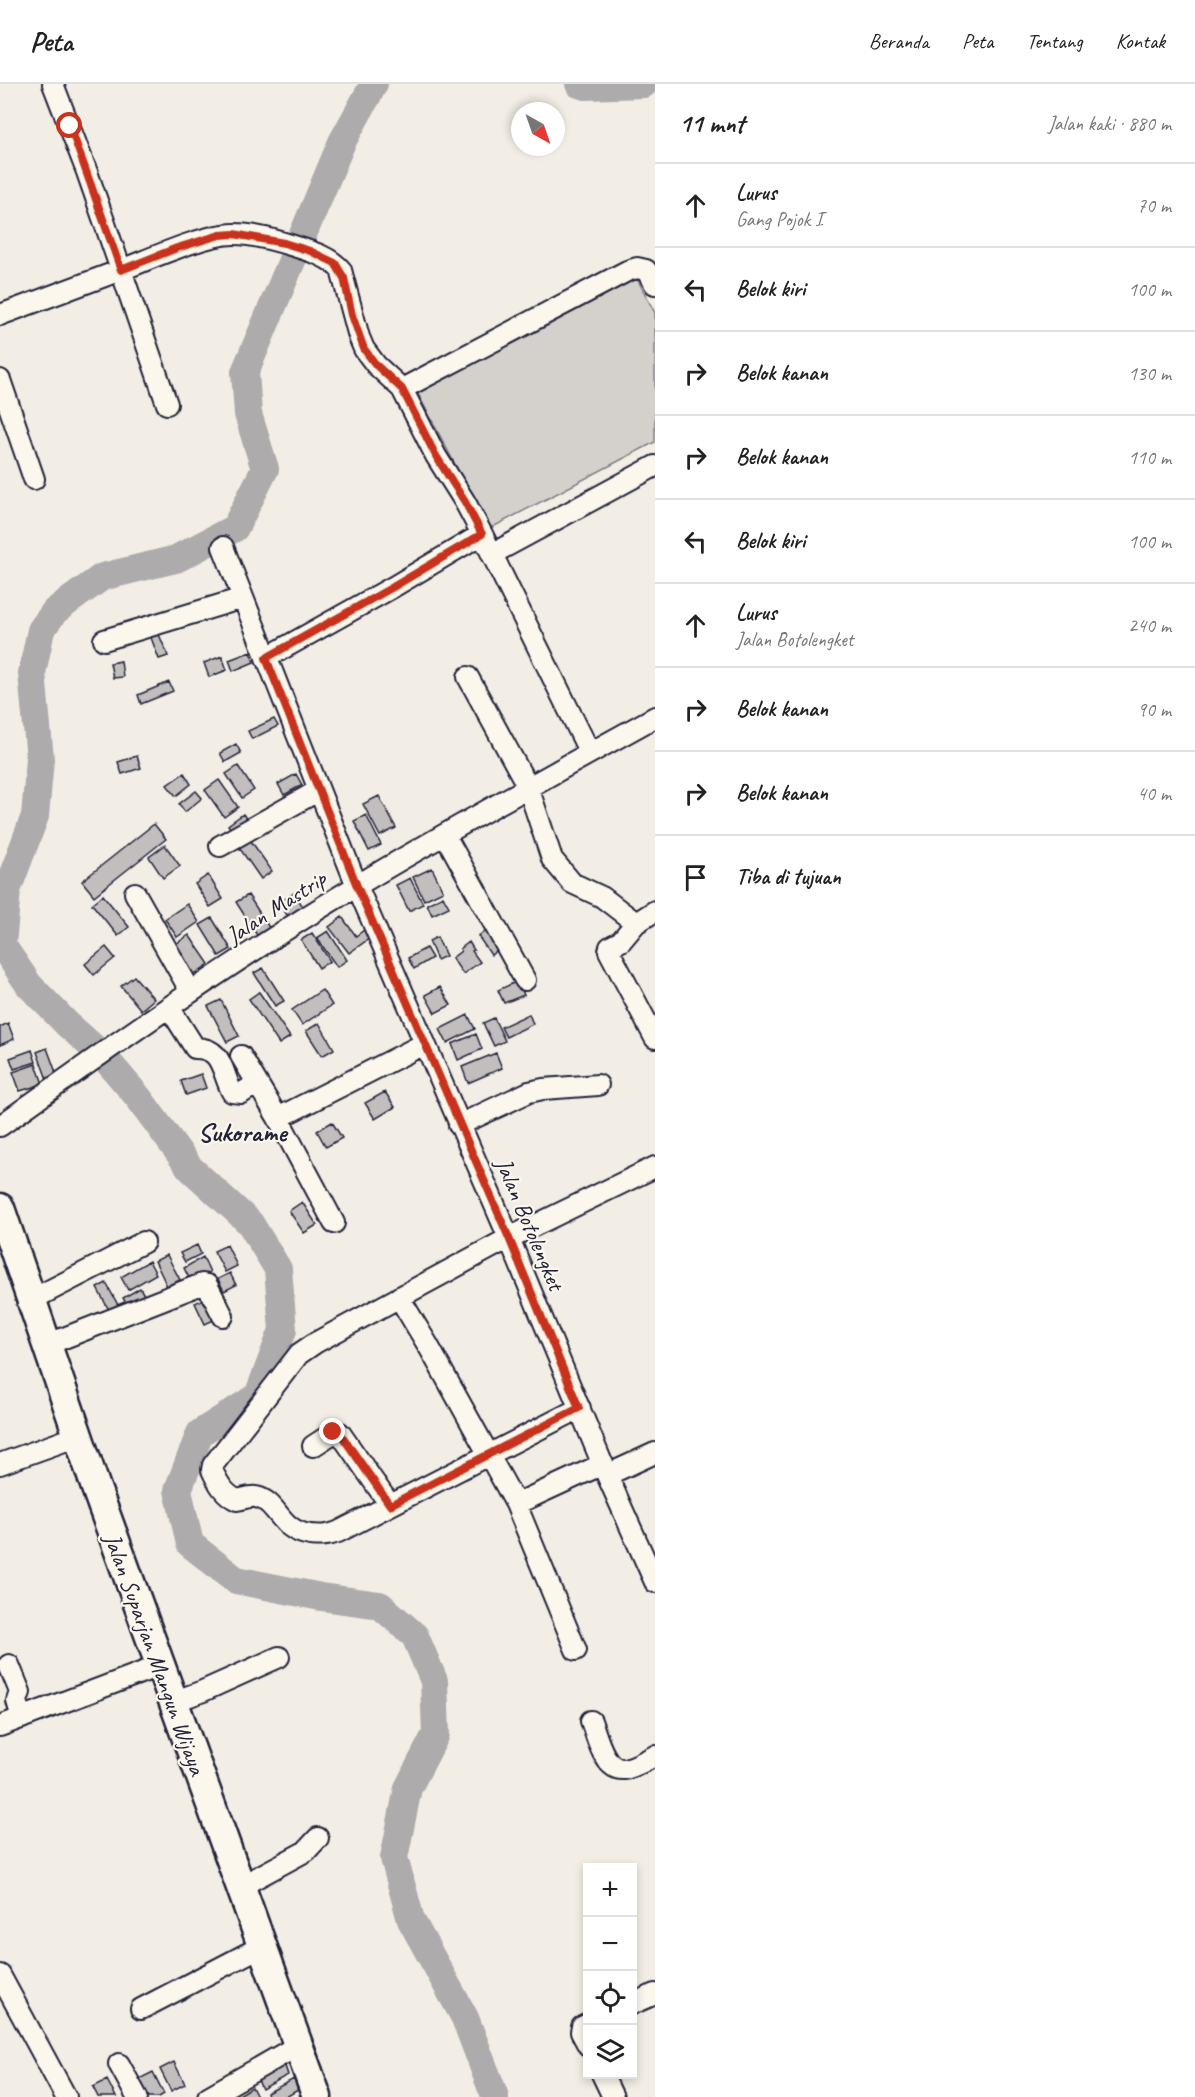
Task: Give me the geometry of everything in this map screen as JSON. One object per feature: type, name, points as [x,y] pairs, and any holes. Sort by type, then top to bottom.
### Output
[{"type":"highway","name":"Jalan Suparjan Mangun Wijaya","points":[[0,1208],[159,1666],[317,2097]]},
{"type":"street","points":[[53,84],[87,172],[167,404]]},
{"type":"street","points":[[0,315],[220,235],[252,235],[310,251],[335,263],[341,270],[364,349],[376,365],[402,389],[436,456],[482,534],[590,753]]},
{"type":"street","points":[[402,389],[627,271],[637,268],[646,270],[655,284]]},
{"type":"street","points":[[0,381],[34,479]]},
{"type":"street","points":[[492,554],[655,466]]},
{"type":"street","points":[[266,658],[482,534]]},
{"type":"street","name":"Jalan Botolengket","points":[[223,547],[357,886],[509,1238],[605,1470],[655,1582]]},
{"type":"street","points":[[104,640],[243,598]]},
{"type":"street","points":[[468,677],[528,787],[552,859],[572,883],[602,897],[636,923]]},
{"type":"street","name":"Jalan Mastrip","points":[[0,1126],[191,992],[357,886],[655,717]]},
{"type":"street","points":[[220,846],[319,790]]},
{"type":"street","points":[[445,835],[525,980]]},
{"type":"street","points":[[135,893],[191,992]]},
{"type":"street","points":[[655,911],[636,923],[621,940],[610,947],[609,951],[655,1038]]},
{"type":"street","points":[[169,1007],[195,1048],[206,1048],[213,1051],[232,1092],[242,1093],[257,1083]]},
{"type":"street","points":[[278,1118],[424,1044]]},
{"type":"street","points":[[241,1056],[278,1118],[334,1223]]},
{"type":"street","points":[[459,1125],[529,1092],[598,1086]]},
{"type":"street","points":[[579,1408],[323,1537],[291,1530],[264,1500],[253,1496],[237,1500],[230,1497],[221,1488],[212,1470],[213,1465],[299,1354],[315,1343],[509,1238],[655,1167]]},
{"type":"street","points":[[31,1300],[144,1242]]},
{"type":"street","points":[[46,1345],[202,1284],[207,1285],[223,1316]]},
{"type":"street","points":[[399,1297],[516,1504],[576,1650]]},
{"type":"street","points":[[313,1446],[333,1432],[340,1433],[390,1505]]},
{"type":"street","points":[[0,1464],[78,1437]]},
{"type":"street","points":[[516,1504],[655,1453]]},
{"type":"street","points":[[173,1702],[279,1657]]},
{"type":"street","points":[[9,1665],[20,1692],[17,1701],[22,1718]]},
{"type":"street","points":[[0,1726],[159,1666]]},
{"type":"street","points":[[591,1721],[609,1762],[616,1769],[626,1769],[655,1756]]},
{"type":"street","points":[[241,1886],[306,1851],[318,1838]]},
{"type":"street","points":[[141,2009],[262,1946]]},
{"type":"street","points":[[0,1975],[66,2097]]},
{"type":"street","points":[[637,2002],[655,1994]]},
{"type":"street","points":[[208,2097],[297,2046]]},
{"type":"street","points":[[119,2064],[137,2097]]},
{"type":"street","points":[[604,2079],[613,2097]]},
{"type":"shaded area","points":[[634,273],[655,313],[655,442],[489,529],[415,388]]},
{"type":"building","points":[[158,632],[168,656],[159,659],[150,635]]},
{"type":"building","points":[[250,652],[254,662],[233,671],[229,660]]},
{"type":"building","points":[[222,656],[227,670],[209,677],[204,663]]},
{"type":"building","points":[[121,661],[123,677],[113,678],[110,663]]},
{"type":"building","points":[[169,682],[173,691],[141,704],[138,695]]},
{"type":"building","points":[[274,719],[278,726],[252,739],[248,731]]},
{"type":"building","points":[[236,744],[241,753],[225,762],[220,753]]},
{"type":"building","points":[[137,756],[141,768],[122,774],[118,762]]},
{"type":"building","points":[[238,766],[254,790],[242,798],[226,774]]},
{"type":"building","points":[[184,773],[191,784],[176,796],[167,785]]},
{"type":"building","points":[[296,774],[302,785],[284,795],[278,784]]},
{"type":"building","points":[[219,780],[238,807],[224,817],[205,790]]},
{"type":"building","points":[[196,791],[202,798],[185,812],[179,804]]},
{"type":"building","points":[[379,796],[396,828],[380,836],[363,804]]},
{"type":"building","points":[[243,814],[249,823],[234,834],[228,825]]},
{"type":"building","points":[[366,815],[381,845],[369,851],[354,821]]},
{"type":"building","points":[[154,824],[166,839],[94,896],[82,881]]},
{"type":"building","points":[[249,838],[272,871],[261,879],[238,846]]},
{"type":"building","points":[[165,845],[180,866],[163,878],[149,857]]},
{"type":"building","points":[[432,868],[443,891],[424,900],[413,877]]},
{"type":"building","points":[[208,875],[223,899],[210,907],[195,884]]},
{"type":"building","points":[[410,878],[423,904],[409,911],[396,885]]},
{"type":"building","points":[[294,893],[304,908],[289,918],[279,903]]},
{"type":"building","points":[[103,895],[129,927],[118,936],[92,904]]},
{"type":"building","points":[[248,895],[274,935],[262,943],[236,902]]},
{"type":"building","points":[[443,896],[449,907],[432,915],[427,904]]},
{"type":"building","points":[[187,904],[199,922],[177,937],[165,919]]},
{"type":"building","points":[[342,917],[356,936],[364,930],[370,938],[349,953],[329,927]]},
{"type":"building","points":[[212,918],[231,949],[219,956],[200,925]]},
{"type":"building","points":[[328,931],[347,960],[337,967],[317,938]]},
{"type":"building","points":[[486,931],[499,949],[491,955],[478,936]]},
{"type":"building","points":[[312,933],[330,961],[319,968],[301,940]]},
{"type":"building","points":[[189,935],[209,964],[193,975],[173,946]]},
{"type":"building","points":[[437,937],[446,956],[437,960],[429,941]]},
{"type":"building","points":[[469,942],[480,962],[463,974],[452,958]]},
{"type":"building","points":[[106,947],[115,958],[94,975],[85,964]]},
{"type":"building","points":[[426,948],[432,958],[414,969],[408,958]]},
{"type":"building","points":[[263,968],[284,1001],[275,1006],[254,973]]},
{"type":"building","points":[[134,976],[154,999],[141,1010],[121,986]]},
{"type":"building","points":[[518,981],[524,995],[504,1003],[498,990]]},
{"type":"building","points":[[440,987],[451,1005],[435,1013],[425,995]]},
{"type":"building","points":[[322,990],[332,1005],[302,1025],[292,1010]]},
{"type":"building","points":[[259,992],[290,1037],[279,1044],[249,999]]},
{"type":"building","points":[[221,1000],[239,1036],[227,1042],[208,1006]]},
{"type":"building","points":[[529,1014],[533,1024],[506,1037],[501,1027]]},
{"type":"building","points":[[468,1015],[475,1029],[447,1043],[440,1029]]},
{"type":"building","points":[[494,1018],[505,1041],[494,1046],[483,1023]]},
{"type":"building","points":[[8,1023],[14,1039],[0,1045],[0,1027]]},
{"type":"building","points":[[319,1023],[334,1049],[322,1056],[306,1031]]},
{"type":"building","points":[[476,1034],[482,1049],[458,1060],[452,1044]]},
{"type":"building","points":[[47,1048],[58,1078],[48,1082],[37,1052]]},
{"type":"building","points":[[32,1050],[36,1062],[14,1069],[10,1058]]},
{"type":"building","points":[[496,1053],[502,1068],[468,1083],[462,1067]]},
{"type":"building","points":[[36,1064],[43,1084],[20,1091],[13,1072]]},
{"type":"building","points":[[201,1074],[206,1088],[186,1095],[181,1081]]},
{"type":"building","points":[[385,1092],[395,1107],[375,1119],[365,1103]]},
{"type":"building","points":[[332,1122],[342,1138],[326,1147],[317,1131]]},
{"type":"building","points":[[302,1202],[317,1225],[304,1233],[289,1211]]},
{"type":"building","points":[[197,1245],[201,1254],[185,1262],[180,1253]]},
{"type":"building","points":[[227,1245],[237,1266],[225,1272],[214,1251]]},
{"type":"building","points":[[167,1255],[180,1280],[167,1286],[155,1261]]},
{"type":"building","points":[[203,1257],[210,1272],[191,1282],[184,1268]]},
{"type":"building","points":[[149,1261],[156,1274],[128,1290],[121,1277]]},
{"type":"building","points":[[230,1273],[236,1285],[224,1291],[218,1279]]},
{"type":"building","points":[[106,1283],[118,1305],[109,1310],[97,1288]]},
{"type":"building","points":[[140,1288],[147,1300],[130,1310],[123,1298]]},
{"type":"building","points":[[206,1298],[216,1319],[205,1324],[195,1303]]},
{"type":"building","points":[[174,2062],[185,2084],[171,2091],[160,2069]]},
{"type":"building","points":[[284,2063],[288,2075],[262,2089],[257,2078]]},
{"type":"building","points":[[153,2072],[164,2094],[159,2097],[148,2097],[139,2079]]},
{"type":"building","points":[[294,2079],[298,2090],[286,2097],[268,2097],[267,2093]]},
{"type":"building","points":[[107,2080],[116,2097],[98,2097],[93,2087]]},
{"type":"building","points":[[252,2087],[257,2097],[240,2097],[239,2095]]},
{"type":"waterway","points":[[374,84],[342,142],[245,372],[248,414],[265,469],[235,528],[176,559],[102,577],[55,611],[41,630],[32,673],[40,759],[35,816],[7,890],[2,945],[29,985],[67,1024],[103,1056],[138,1097],[190,1168],[250,1223],[278,1269],[283,1330],[258,1396],[200,1433],[178,1490],[190,1544],[236,1580],[321,1597],[380,1605],[415,1636],[434,1681],[436,1734],[408,1788],[394,1858],[411,1920],[465,2018],[495,2097]]},
{"type":"waterway","points":[[579,84],[586,86],[644,84]]},
{"type":"district","name":"Sukorame","points":[[242,1132]]},
{"type":"route","points":[[70,126],[121,270],[177,248],[220,235],[234,234],[252,235],[284,243],[310,251],[335,263],[344,278],[352,315],[364,349],[376,365],[402,389],[436,456],[482,534],[266,658],[357,886],[509,1238],[579,1408],[390,1505],[340,1433],[333,1432]]}]
